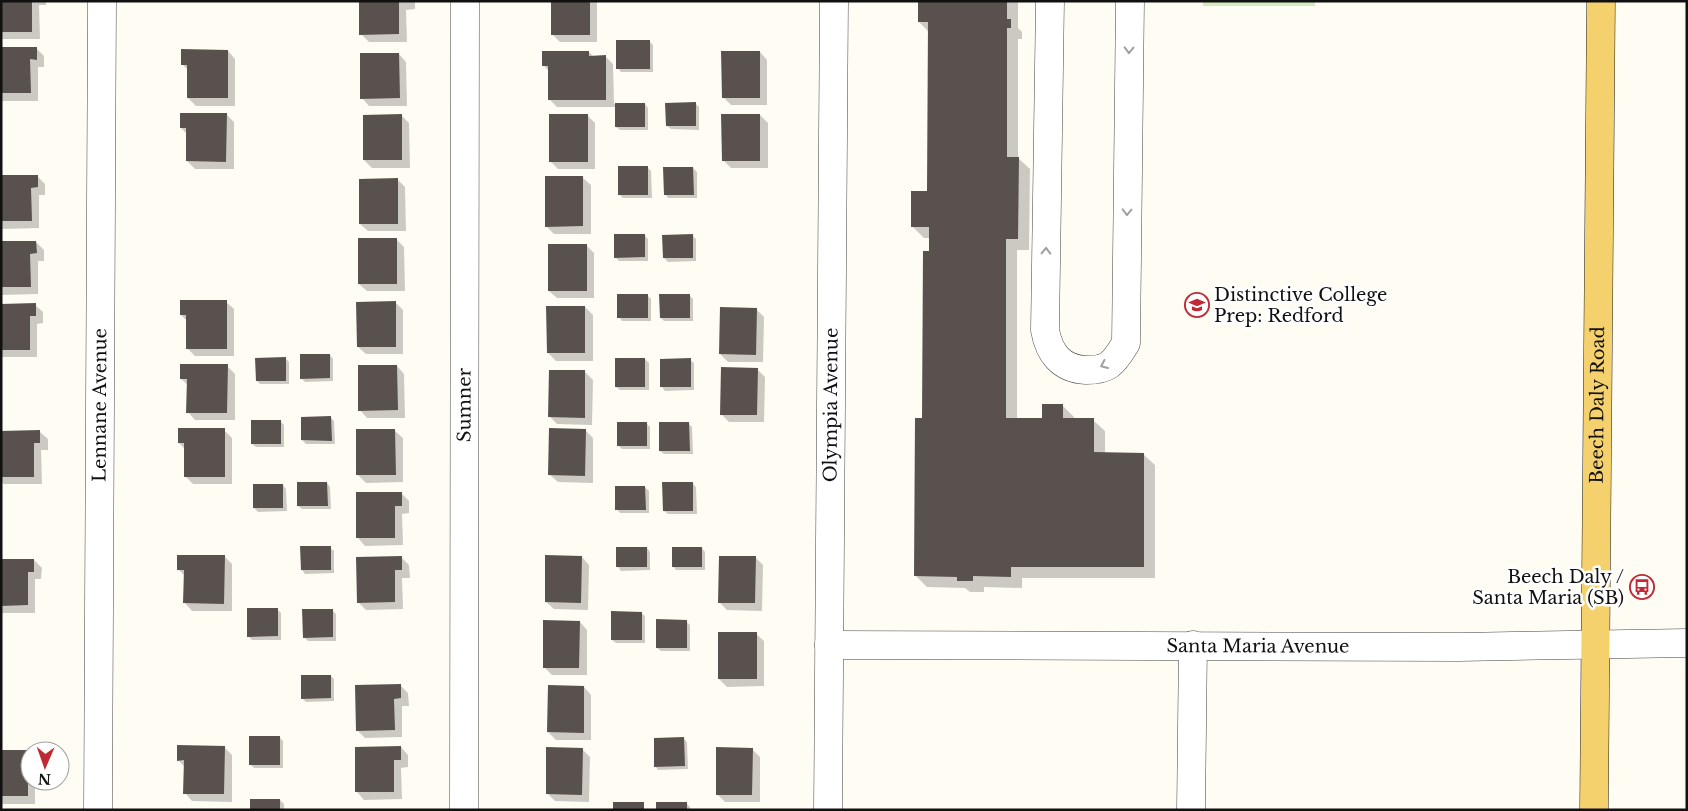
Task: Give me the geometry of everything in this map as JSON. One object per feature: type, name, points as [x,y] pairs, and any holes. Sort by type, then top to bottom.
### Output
[{"type":"main road","name":"Beech Daly Road","points":[[1594,810],[1600,1]]},
{"type":"street","name":"Lennane Avenue","points":[[98,810],[102,1]]},
{"type":"street","name":"Sumner","points":[[464,810],[465,1]]},
{"type":"street","name":"Olympia Avenue","points":[[828,810],[834,1]]},
{"type":"street","points":[[1050,1],[1045,330],[1054,356],[1065,366],[1079,370],[1094,370],[1108,366],[1119,355],[1126,343],[1130,1]]},
{"type":"street","name":"Santa Maria Avenue","points":[[829,645],[1459,647],[1687,643]]},
{"type":"street","points":[[1191,810],[1193,645]]},
{"type":"green space","points":[[1203,1],[1315,1],[1315,6],[1203,6]]},
{"type":"building","points":[[1,1],[32,1],[32,32],[1,32]]},
{"type":"building","points":[[359,1],[399,1],[399,34],[359,35]]},
{"type":"building","points":[[551,1],[590,1],[590,35],[551,35]]},
{"type":"building","points":[[918,1],[1007,1],[1007,19],[1011,19],[1011,28],[1007,28],[1007,157],[1019,157],[1018,239],[1006,239],[1006,418],[1042,418],[1042,404],[1063,404],[1063,418],[1094,418],[1094,452],[1144,453],[1144,567],[1011,567],[1011,577],[973,576],[973,581],[957,581],[957,577],[914,576],[915,418],[922,418],[923,251],[929,251],[929,227],[911,227],[911,191],[927,191],[928,22],[918,22]]},
{"type":"building","points":[[616,40],[650,40],[650,69],[616,69]]},
{"type":"building","points":[[1,47],[37,47],[37,60],[30,59],[31,93],[1,93]]},
{"type":"building","points":[[181,49],[228,50],[228,98],[187,98],[187,65],[181,65]]},
{"type":"building","points":[[542,51],[589,51],[589,56],[606,55],[606,100],[548,100],[548,66],[542,66]]},
{"type":"building","points":[[721,51],[760,51],[760,98],[722,98]]},
{"type":"building","points":[[360,53],[399,53],[400,98],[360,99]]},
{"type":"building","points":[[696,102],[696,126],[666,126],[665,103]]},
{"type":"building","points":[[615,103],[645,103],[645,127],[615,127]]},
{"type":"building","points":[[180,113],[227,113],[226,162],[186,161],[186,128],[180,128]]},
{"type":"building","points":[[402,114],[402,160],[363,160],[363,115]]},
{"type":"building","points":[[549,114],[588,114],[588,162],[549,162]]},
{"type":"building","points":[[721,114],[760,114],[760,161],[722,161]]},
{"type":"building","points":[[618,166],[648,166],[648,195],[618,195]]},
{"type":"building","points":[[663,167],[693,167],[694,195],[664,195]]},
{"type":"building","points":[[1,175],[38,175],[38,187],[31,188],[32,221],[1,221]]},
{"type":"building","points":[[545,176],[583,176],[583,226],[545,227]]},
{"type":"building","points":[[398,178],[398,224],[359,224],[359,179]]},
{"type":"building","points":[[614,234],[645,234],[645,257],[614,258]]},
{"type":"building","points":[[693,234],[693,258],[663,258],[662,235]]},
{"type":"building","points":[[358,238],[397,238],[397,284],[358,284]]},
{"type":"building","points":[[1,241],[36,241],[37,253],[30,254],[31,287],[1,287]]},
{"type":"building","points":[[548,244],[587,244],[587,291],[548,291]]},
{"type":"building","points":[[617,294],[648,294],[648,318],[617,318]]},
{"type":"building","points":[[659,294],[690,294],[690,318],[660,318]]},
{"type":"building","points":[[180,300],[227,300],[227,349],[186,349],[186,315],[180,315]]},
{"type":"building","points":[[396,301],[396,347],[357,347],[356,302]]},
{"type":"building","points":[[36,303],[36,316],[30,316],[30,350],[1,350],[1,304]]},
{"type":"building","points":[[546,306],[585,306],[585,353],[547,353]]},
{"type":"building","points":[[720,307],[757,308],[756,355],[719,354]]},
{"type":"building","points":[[300,354],[330,354],[330,378],[300,379]]},
{"type":"building","points":[[286,357],[286,381],[256,381],[255,358]]},
{"type":"building","points":[[615,358],[645,358],[645,387],[615,387]]},
{"type":"building","points":[[691,358],[691,387],[660,387],[660,359]]},
{"type":"building","points":[[180,364],[228,364],[227,413],[186,413],[187,379],[180,379]]},
{"type":"building","points":[[358,365],[397,365],[398,410],[358,411]]},
{"type":"building","points":[[721,367],[758,368],[757,415],[720,415]]},
{"type":"building","points":[[549,370],[585,370],[585,418],[548,417]]},
{"type":"building","points":[[331,416],[332,441],[301,440],[301,417]]},
{"type":"building","points":[[251,420],[281,420],[281,444],[251,444]]},
{"type":"building","points":[[617,422],[647,422],[647,446],[617,446]]},
{"type":"building","points":[[659,422],[689,422],[690,451],[659,451]]},
{"type":"building","points":[[178,428],[225,428],[225,477],[184,477],[184,443],[178,443]]},
{"type":"building","points":[[549,428],[586,429],[585,476],[548,475]]},
{"type":"building","points":[[356,429],[395,429],[396,475],[356,475]]},
{"type":"building","points":[[40,430],[40,443],[34,443],[34,477],[1,477],[1,431]]},
{"type":"building","points":[[297,482],[327,482],[328,506],[297,506]]},
{"type":"building","points":[[662,482],[693,482],[693,511],[663,511]]},
{"type":"building","points":[[253,484],[283,484],[283,508],[253,508]]},
{"type":"building","points":[[615,486],[645,486],[646,510],[615,510]]},
{"type":"building","points":[[356,492],[402,492],[402,506],[395,506],[395,538],[356,538]]},
{"type":"building","points":[[300,546],[331,546],[331,570],[301,570]]},
{"type":"building","points":[[616,547],[647,547],[647,567],[616,567]]},
{"type":"building","points":[[672,547],[702,547],[702,567],[672,567]]},
{"type":"building","points":[[177,555],[225,555],[224,604],[183,603],[184,570],[177,570]]},
{"type":"building","points":[[545,555],[582,556],[581,603],[545,602]]},
{"type":"building","points":[[402,556],[402,570],[395,570],[395,602],[357,603],[356,557]]},
{"type":"building","points":[[719,556],[756,556],[755,603],[718,603]]},
{"type":"building","points":[[1,559],[34,559],[34,572],[28,572],[28,605],[1,606]]},
{"type":"building","points":[[247,608],[278,608],[278,636],[247,637]]},
{"type":"building","points":[[302,609],[333,609],[333,637],[303,638]]},
{"type":"building","points":[[611,611],[642,612],[642,640],[611,640]]},
{"type":"building","points":[[656,619],[687,620],[687,648],[656,648]]},
{"type":"building","points":[[543,620],[580,621],[579,668],[543,668]]},
{"type":"building","points":[[718,632],[757,632],[757,679],[718,679]]},
{"type":"building","points":[[301,675],[331,675],[331,698],[301,699]]},
{"type":"building","points":[[401,684],[401,698],[394,699],[395,730],[356,731],[355,685]]},
{"type":"building","points":[[548,685],[584,686],[584,733],[547,732]]},
{"type":"building","points":[[249,736],[280,736],[280,765],[249,765]]},
{"type":"building","points":[[684,737],[685,766],[654,767],[654,738]]},
{"type":"building","points":[[177,745],[225,746],[224,794],[183,794],[184,760],[177,761]]},
{"type":"building","points":[[401,746],[401,760],[394,760],[394,792],[355,792],[355,747]]},
{"type":"building","points":[[546,747],[583,748],[582,795],[546,794]]},
{"type":"building","points":[[716,747],[753,748],[752,795],[716,795]]},
{"type":"building","points":[[1,750],[20,750],[20,791],[28,791],[28,796],[1,796]]},
{"type":"building","points":[[250,799],[280,799],[280,810],[250,810]]},
{"type":"building","points":[[613,802],[644,802],[644,810],[613,810]]},
{"type":"building","points":[[656,802],[687,802],[687,810],[656,810]]},
{"type":"place","name":"Distinctive College Prep: Redford","points":[[1197,305]]},
{"type":"place","name":"Beech Daly / Santa Maria (SB)","points":[[1642,587]]}]
